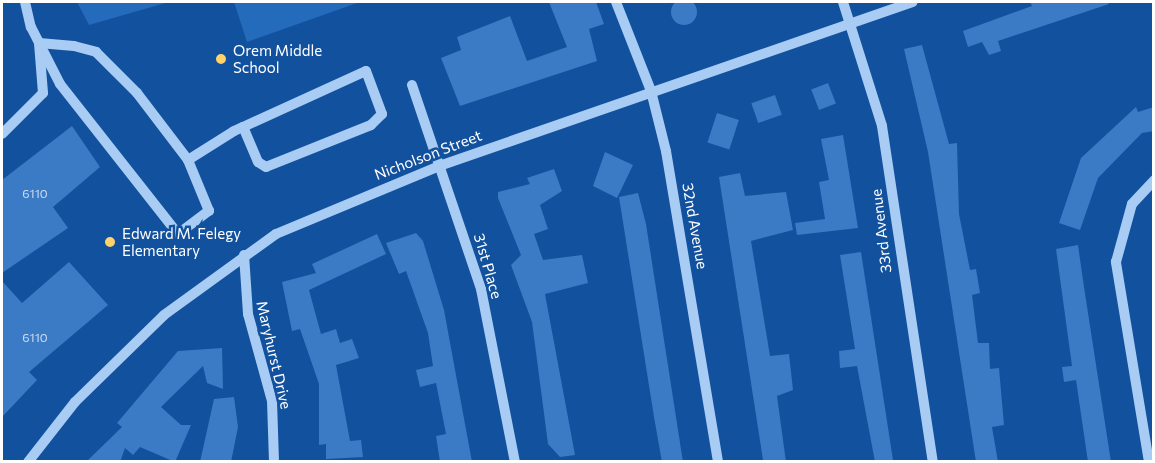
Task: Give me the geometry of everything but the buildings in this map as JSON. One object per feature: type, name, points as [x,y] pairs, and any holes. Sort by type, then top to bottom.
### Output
[{"type":"street","points":[[25,2],[39,43],[60,84],[178,234],[209,211],[188,160],[137,93],[96,52],[39,43]]},
{"type":"street","name":"32nd Avenue","points":[[616,2],[651,91],[683,233],[718,462]]},
{"type":"street","name":"33rd Avenue","points":[[843,2],[882,126],[933,462]]},
{"type":"street","name":"Nicholson Street","points":[[28,462],[75,402],[164,315],[244,255],[314,215],[442,165],[913,2]]},
{"type":"street","points":[[2,134],[43,93],[39,43]]},
{"type":"street","points":[[188,160],[243,127],[366,71],[382,114],[371,125],[267,166],[258,162],[243,127]]},
{"type":"street","name":"31st Place","points":[[412,85],[442,165],[481,289],[515,462]]},
{"type":"street","points":[[1149,462],[1116,262],[1132,204],[1154,180]]},
{"type":"street","name":"Maryhurst Drive","points":[[244,255],[248,314],[272,401],[274,462]]},
{"type":"shaded area","points":[[77,2],[169,2],[89,25]]},
{"type":"shaded area","points":[[234,2],[360,2],[247,42]]},
{"type":"place","name":"Orem Middle School","points":[[221,59]]},
{"type":"place","name":"Edward M. Felegy Elementary","points":[[110,242]]}]
